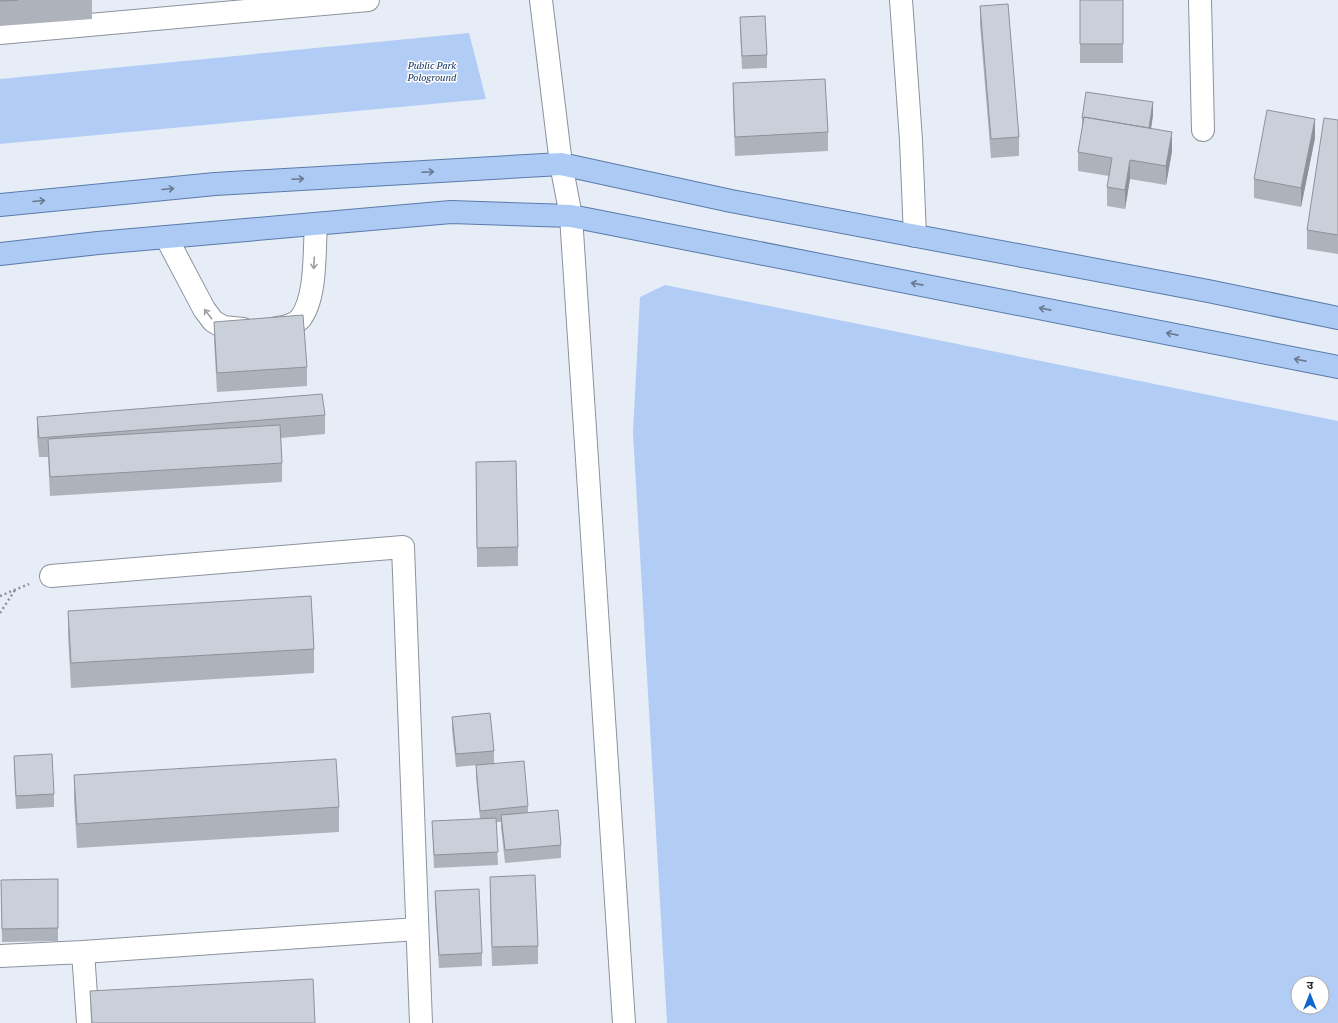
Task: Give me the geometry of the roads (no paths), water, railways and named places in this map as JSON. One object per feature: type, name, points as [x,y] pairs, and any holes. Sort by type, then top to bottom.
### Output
[{"type":"main road","points":[[0,205],[215,184],[561,164],[731,202],[1208,291],[1338,318]]},
{"type":"main road","points":[[0,254],[166,237],[451,212],[571,216],[1338,367]]},
{"type":"street","points":[[0,33],[368,0]]},
{"type":"street","points":[[541,0],[561,164],[571,216],[624,1023]]},
{"type":"street","points":[[901,0],[911,140],[915,236]]},
{"type":"street","points":[[1200,0],[1203,130]]},
{"type":"street","points":[[166,237],[204,309],[213,321],[223,328],[278,328],[290,325],[299,320],[307,308],[313,284],[316,224]]},
{"type":"street","points":[[51,576],[403,547],[421,1023]]},
{"type":"street","points":[[0,956],[83,952],[417,929]]},
{"type":"street","points":[[83,952],[88,1023]]},
{"type":"park label","name":"Public Park Pologround","points":[[432,70]]}]
